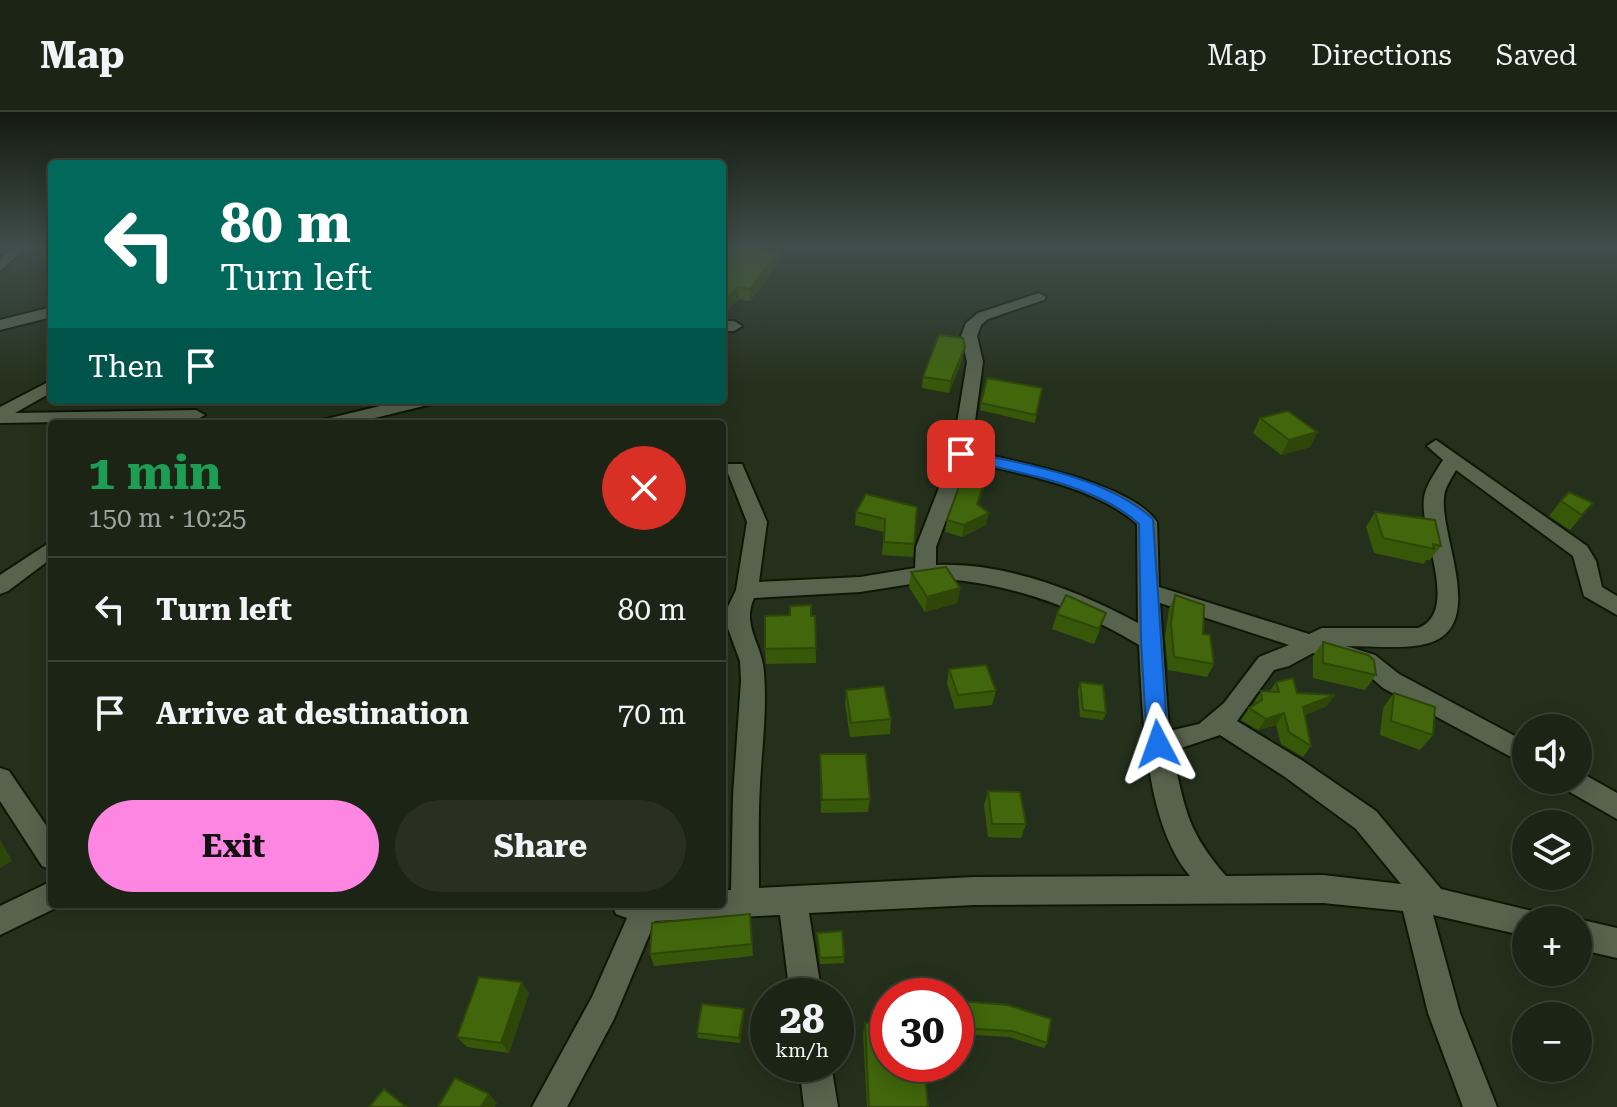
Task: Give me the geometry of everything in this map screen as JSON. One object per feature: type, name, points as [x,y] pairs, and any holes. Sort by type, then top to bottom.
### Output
[{"type":"street","points":[[926,573],[926,547],[961,454],[975,362],[969,336],[974,323],[983,316],[1039,297]]},
{"type":"street","points":[[0,325],[48,313]]},
{"type":"street","points":[[0,416],[48,387]]},
{"type":"street","points":[[344,420],[410,404]]},
{"type":"street","points":[[0,416],[195,413]]},
{"type":"street","points":[[1158,744],[1206,732],[1220,723],[1267,663],[1281,660],[1322,637],[1420,637],[1435,631],[1446,613],[1448,582],[1434,512],[1434,494],[1444,452],[1580,551],[1586,561],[1592,591],[1617,607]]},
{"type":"street","points":[[961,454],[1041,472],[1128,505],[1147,522],[1150,641],[1158,744],[1177,830],[1193,859],[1219,889]]},
{"type":"street","points":[[735,468],[757,522],[747,590],[737,611],[737,623],[752,661],[753,681],[746,796],[729,904],[974,891],[1323,889],[1424,900],[1512,919]]},
{"type":"street","points":[[0,586],[48,551]]},
{"type":"street","points":[[747,590],[820,589],[926,573],[954,573],[1002,581],[1087,605],[1150,641]]},
{"type":"street","points":[[1149,592],[1367,661],[1391,681],[1512,746]]},
{"type":"street","points":[[1220,723],[1294,769],[1366,820],[1424,900],[1444,1013],[1480,1107]]},
{"type":"street","points":[[0,779],[48,851]]},
{"type":"street","points":[[1592,792],[1617,807]]},
{"type":"street","points":[[0,921],[48,897]]},
{"type":"street","points":[[793,901],[804,978]]},
{"type":"street","points":[[549,1107],[603,1008],[635,908]]},
{"type":"street","points":[[1592,937],[1617,943]]},
{"type":"street","points":[[818,1082],[821,1107]]},
{"type":"building","points":[[939,335],[963,338],[965,347],[951,381],[923,377]]},
{"type":"building","points":[[987,378],[1042,388],[1036,415],[981,403]]},
{"type":"building","points":[[1288,411],[1317,432],[1289,440],[1260,418]]},
{"type":"building","points":[[969,459],[991,462],[977,504],[989,513],[964,525],[947,520]]},
{"type":"building","points":[[1569,492],[1593,503],[1582,515],[1561,501]]},
{"type":"building","points":[[866,494],[917,507],[914,544],[884,542],[885,519],[856,512]]},
{"type":"building","points":[[1375,512],[1435,520],[1441,546],[1433,544],[1434,549],[1383,538]]},
{"type":"building","points":[[946,567],[960,588],[927,597],[911,572]]},
{"type":"building","points":[[1066,595],[1106,613],[1099,629],[1057,614]]},
{"type":"building","points":[[1175,595],[1204,605],[1203,634],[1210,635],[1214,664],[1174,657],[1171,623]]},
{"type":"building","points":[[811,605],[811,616],[815,616],[816,648],[765,649],[765,616],[790,615],[790,606]]},
{"type":"building","points":[[1323,642],[1368,655],[1374,660],[1376,675],[1323,663]]},
{"type":"building","points":[[986,665],[996,691],[958,695],[949,669]]},
{"type":"building","points":[[1293,678],[1297,693],[1335,695],[1303,707],[1311,746],[1289,732],[1284,713],[1266,719],[1249,708],[1262,700],[1261,691],[1279,692],[1276,682]]},
{"type":"building","points":[[1080,682],[1103,685],[1106,713],[1083,710]]},
{"type":"building","points":[[884,686],[891,719],[851,723],[846,690]]},
{"type":"building","points":[[1394,693],[1435,707],[1433,735],[1391,721]]},
{"type":"building","points":[[820,754],[866,754],[870,799],[822,800]]},
{"type":"building","points":[[988,791],[1020,792],[1026,824],[992,824]]},
{"type":"building","points":[[750,914],[752,944],[650,954],[652,923]]},
{"type":"building","points":[[842,931],[844,957],[820,958],[817,933]]},
{"type":"building","points":[[479,977],[522,982],[501,1043],[457,1037]]},
{"type":"building","points":[[974,1002],[1008,1005],[1051,1019],[1047,1043],[1012,1031],[974,1029]]},
{"type":"building","points":[[702,1004],[744,1009],[739,1038],[697,1033]]},
{"type":"building","points":[[865,1023],[870,1023],[870,1082],[926,1082],[928,1107],[869,1107]]},
{"type":"building","points":[[455,1078],[489,1094],[481,1107],[438,1107]]},
{"type":"building","points":[[384,1089],[406,1107],[369,1107]]},
{"type":"route","points":[[961,454],[1052,476],[1128,505],[1147,522],[1150,641],[1158,744]]}]
